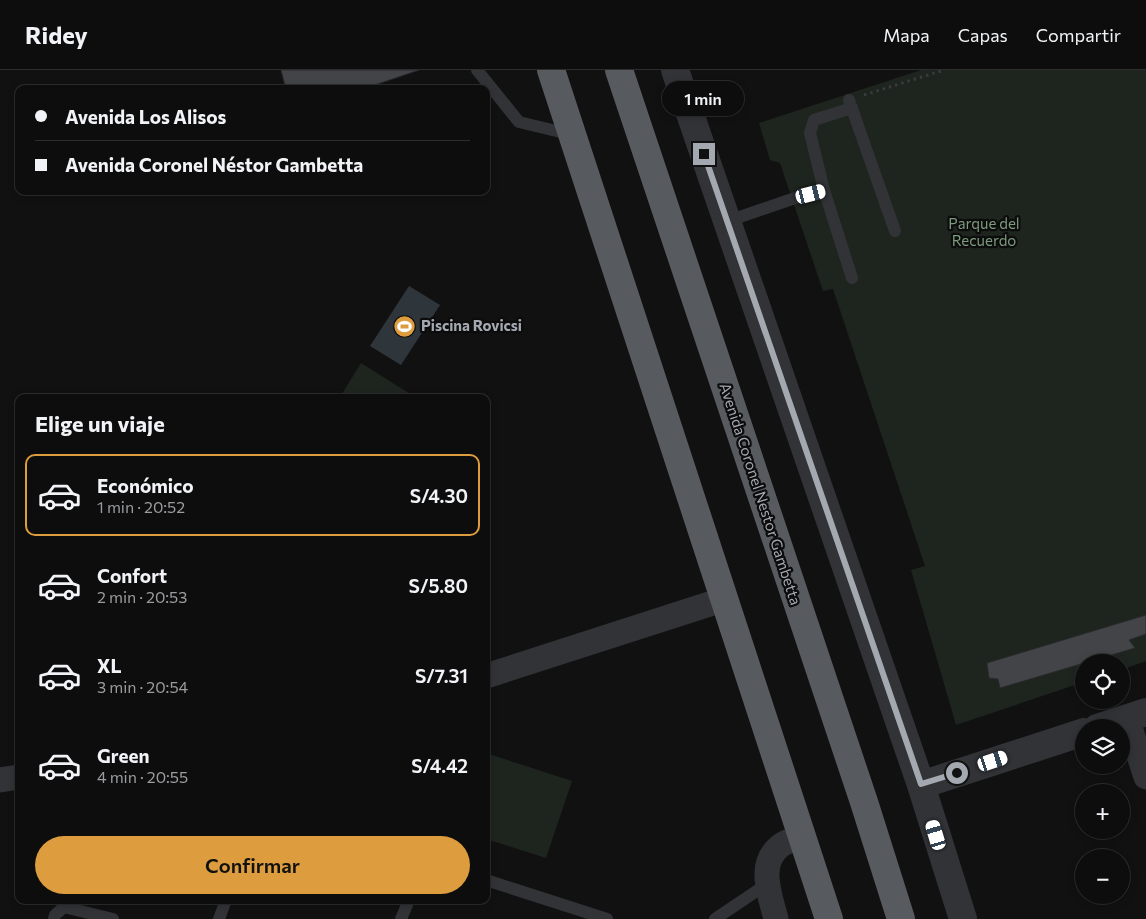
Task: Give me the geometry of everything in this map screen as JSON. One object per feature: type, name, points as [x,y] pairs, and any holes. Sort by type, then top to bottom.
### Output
[{"type":"highway","points":[[551,70],[829,919]]},
{"type":"highway","name":"Avenida Coronel Nestor Gambetta","points":[[619,70],[864,802],[901,919]]},
{"type":"street","points":[[675,70],[921,784],[963,919]]},
{"type":"street","points":[[490,675],[725,599]]},
{"type":"street","points":[[1125,719],[1137,715],[1146,777]]},
{"type":"street","points":[[921,784],[1075,735]]},
{"type":"street","points":[[0,780],[15,778]]},
{"type":"street","points":[[776,919],[767,884],[767,866],[780,846],[802,836]]},
{"type":"lane","points":[[477,70],[489,85]]},
{"type":"lane","points":[[490,86],[519,122],[573,135]]},
{"type":"lane","points":[[852,278],[824,190],[810,133],[814,120],[851,104],[895,230]]},
{"type":"lane","points":[[728,222],[798,197],[824,190]]},
{"type":"lane","points":[[490,881],[580,914],[607,919]]},
{"type":"lane","points":[[715,919],[767,884]]},
{"type":"lane","points":[[219,919],[225,904]]},
{"type":"lane","points":[[401,919],[407,904]]},
{"type":"lane","points":[[54,919],[55,915],[64,907],[113,919]]},
{"type":"path","points":[[851,104],[944,70]]},
{"type":"green space","name":"Parque del Recuerdo","points":[[921,70],[1146,70],[1146,661],[1130,667],[1130,654],[1075,654],[1075,685],[956,725],[911,570],[925,566],[833,289],[823,291],[780,163],[770,160],[759,123]]},
{"type":"green space","points":[[361,363],[410,394],[342,394]]},
{"type":"green space","points":[[490,754],[572,781],[546,858],[490,840]]},
{"type":"shaded area","name":"Piscina Rovicsi","points":[[409,286],[440,305],[401,365],[370,346]]},
{"type":"building","points":[[281,70],[419,70],[375,85],[285,85]]},
{"type":"building","points":[[1146,615],[1146,634],[1129,640],[1135,648],[1115,654],[1075,654],[1075,666],[1000,688],[998,679],[989,678],[987,663]]},
{"type":"place","name":"Piscina Rovicsi","points":[[405,326]]},
{"type":"route","points":[[704,154],[921,784],[957,773]]}]
